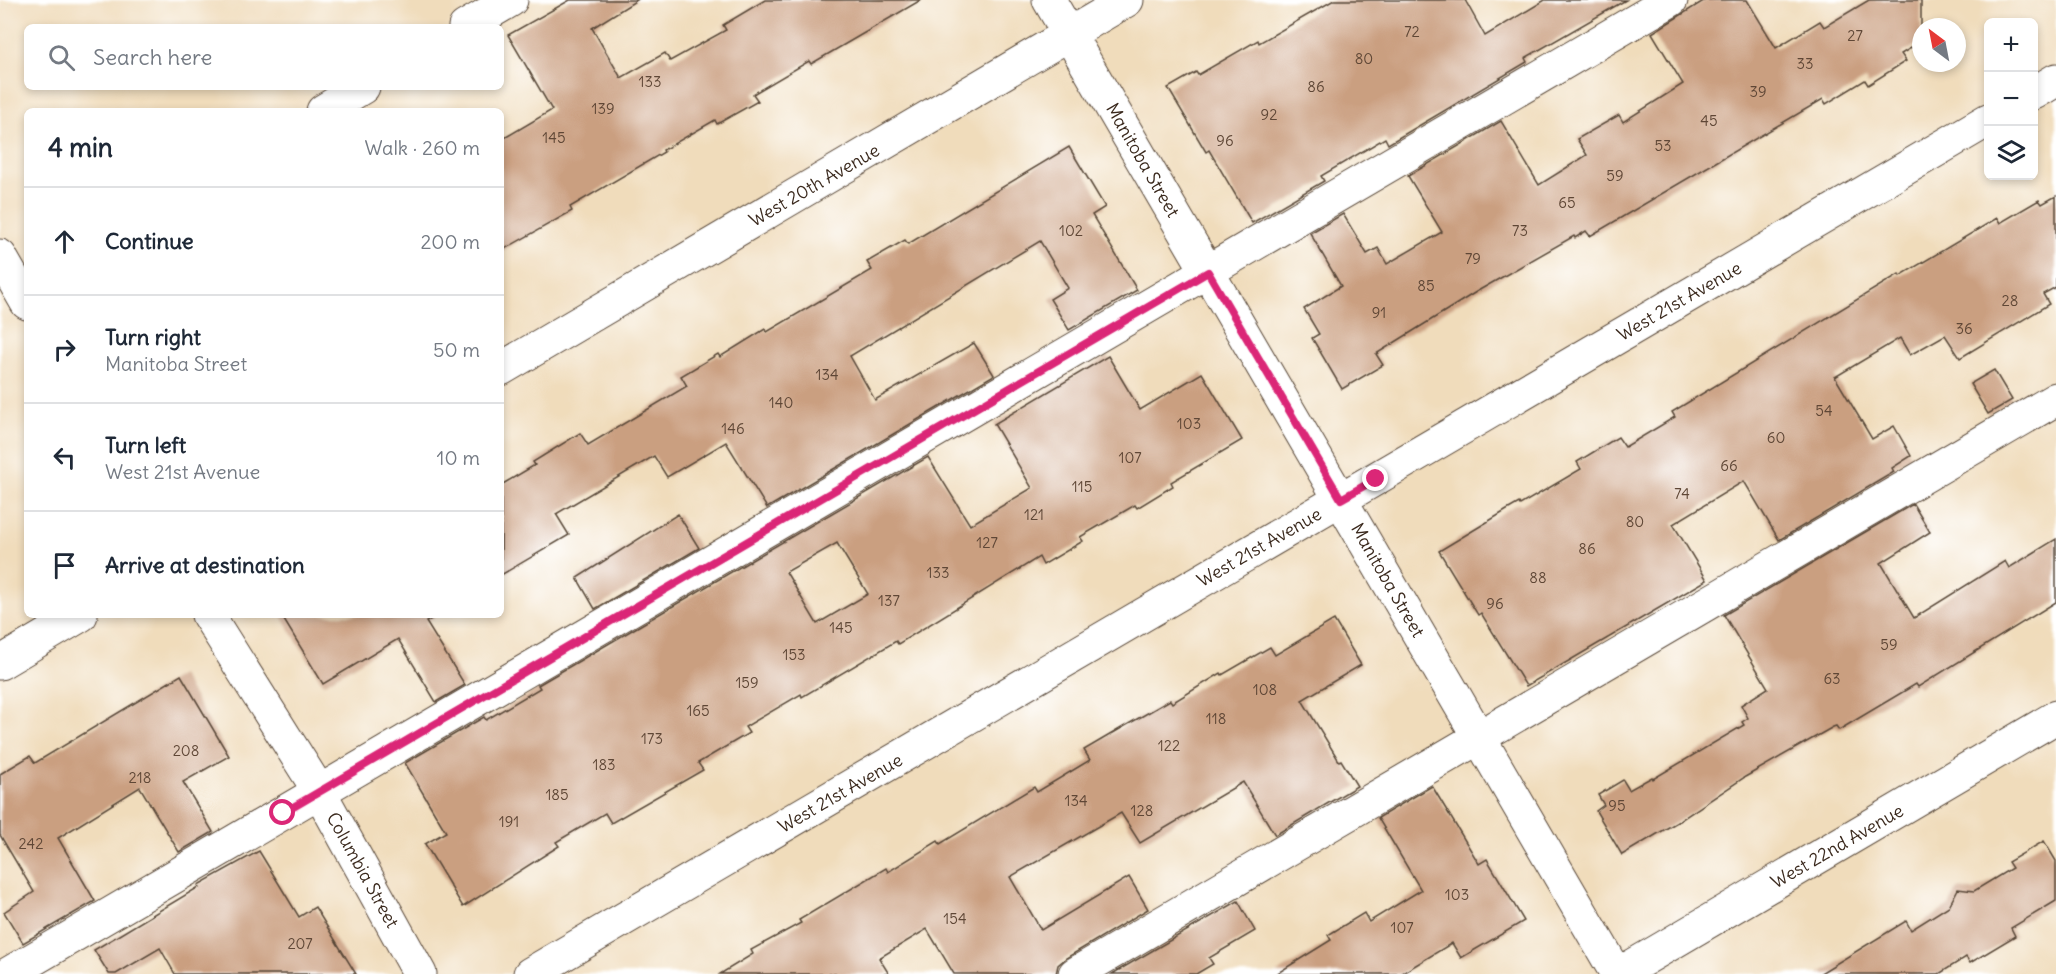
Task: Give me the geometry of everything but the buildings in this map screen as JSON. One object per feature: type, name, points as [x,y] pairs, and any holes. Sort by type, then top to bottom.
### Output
[{"type":"street","points":[[470,24],[511,0]]},
{"type":"street","name":"Manitoba Street","points":[[1049,0],[1618,974]]},
{"type":"street","name":"West 20th Avenue","points":[[504,367],[1127,0]]},
{"type":"street","points":[[8,974],[1671,0]]},
{"type":"street","points":[[2038,91],[2056,80]]},
{"type":"street","points":[[328,108],[358,90]]},
{"type":"street","name":"West 21st Avenue","points":[[530,974],[1984,123]]},
{"type":"street","points":[[0,256],[18,294]]},
{"type":"street","points":[[1075,974],[2056,399]]},
{"type":"street","points":[[0,663],[76,618]]},
{"type":"street","name":"Columbia Street","points":[[210,618],[319,791],[420,974]]},
{"type":"street","name":"West 22nd Avenue","points":[[1618,974],[2056,717]]},
{"type":"route","points":[[283,813],[1208,272],[1341,499],[1376,479]]}]
